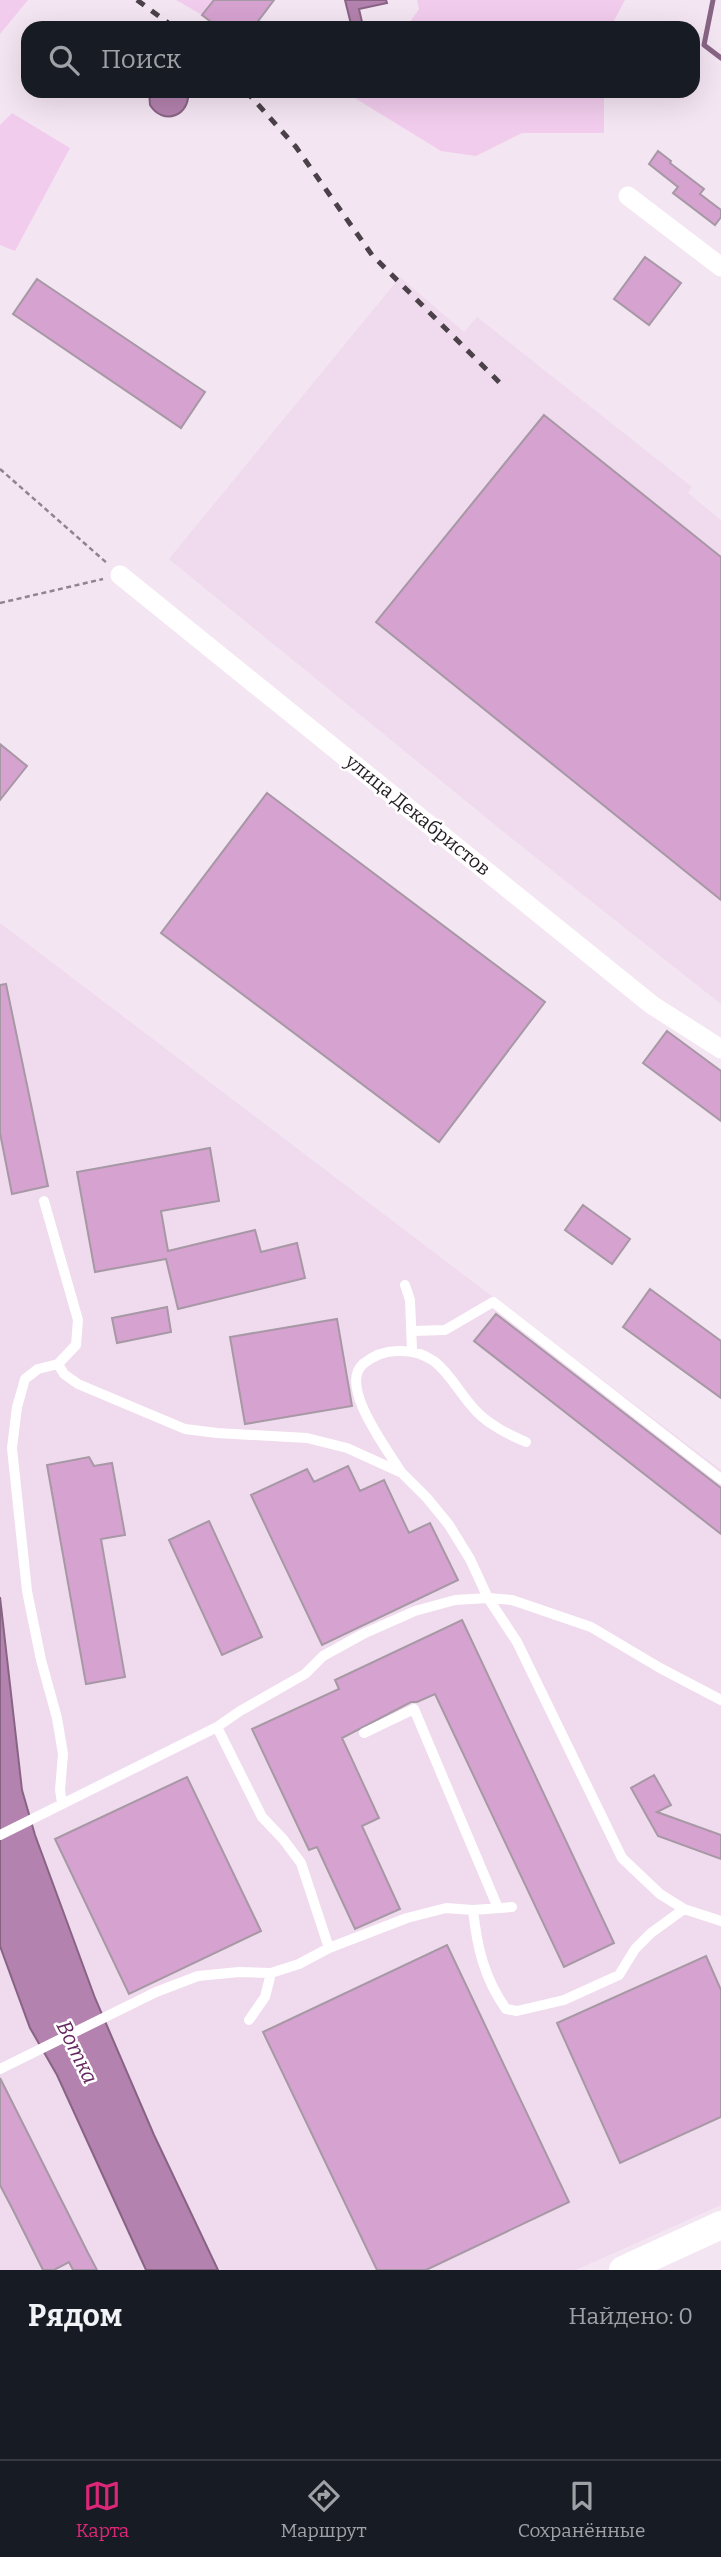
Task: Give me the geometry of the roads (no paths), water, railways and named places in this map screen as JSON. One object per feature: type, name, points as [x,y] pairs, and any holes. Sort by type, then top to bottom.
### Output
[{"type":"main road","points":[[623,2270],[721,2225]]},
{"type":"street","points":[[628,196],[721,267]]},
{"type":"street","name":"улица Декабристов","points":[[120,575],[652,1004],[721,1049]]},
{"type":"lane","points":[[44,1201],[78,1320],[76,1345],[58,1364],[38,1369],[25,1379],[17,1407],[12,1448],[27,1591],[41,1660],[58,1718],[63,1754],[60,1790],[62,1803]]},
{"type":"lane","points":[[405,1285],[410,1300],[412,1350]]},
{"type":"lane","points":[[412,1331],[445,1330],[493,1302],[721,1479]]},
{"type":"lane","points":[[526,1442],[501,1431],[477,1412],[429,1356],[412,1350],[388,1351],[370,1358],[358,1369],[355,1383],[361,1405],[402,1473],[427,1497],[449,1525],[470,1559],[488,1598],[517,1642],[622,1858],[660,1894],[684,1909],[721,1922]]},
{"type":"lane","points":[[58,1364],[64,1374],[78,1384],[185,1429],[307,1438],[347,1448],[402,1473]]},
{"type":"lane","points":[[0,1835],[217,1727],[306,1674],[323,1656],[363,1634],[415,1611],[455,1600],[512,1600],[591,1627],[721,1700]]},
{"type":"lane","points":[[364,1733],[414,1709],[498,1908]]},
{"type":"lane","points":[[217,1727],[262,1817],[301,1863],[328,1948]]},
{"type":"lane","points":[[0,2070],[115,2011],[198,1976],[239,1972],[271,1973],[299,1964],[328,1948],[407,1918],[446,1908],[473,1910],[512,1907]]},
{"type":"lane","points":[[473,1910],[485,1973],[506,2008],[517,2011],[565,2000],[619,1975],[635,1949],[651,1933],[684,1909]]},
{"type":"lane","points":[[249,2020],[265,1997],[271,1973]]},
{"type":"water","points":[[345,0],[386,0],[387,3],[359,9],[362,21],[350,21]]},
{"type":"water","points":[[150,98],[188,98],[185,107],[175,115],[162,115],[150,105]]},
{"type":"water","name":"Вотка","points":[[0,1597],[22,1790],[35,1835],[95,1998],[154,2135],[218,2270],[146,2270],[57,2075],[30,2028],[0,1946]]},
{"type":"waterway","points":[[713,0],[704,45],[721,58]]},
{"type":"railway","points":[[137,0],[166,21]]},
{"type":"railway","points":[[252,98],[296,147],[372,255],[501,384]]}]
